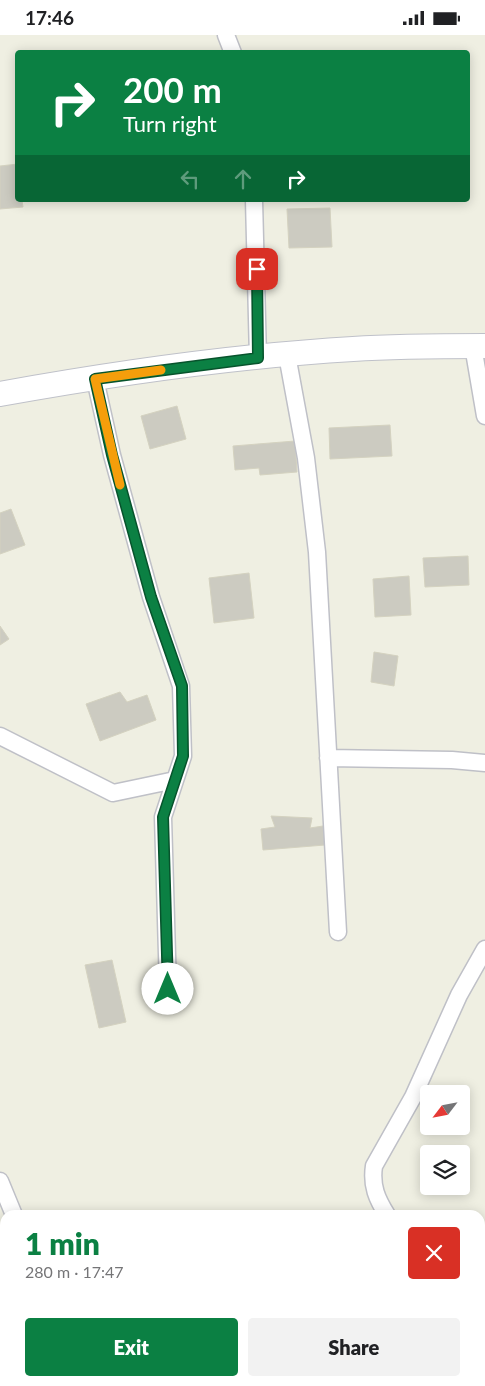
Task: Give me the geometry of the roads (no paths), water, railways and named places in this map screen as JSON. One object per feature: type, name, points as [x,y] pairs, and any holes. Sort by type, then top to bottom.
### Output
[{"type":"main road","points":[[0,394],[95,379],[287,355],[353,349],[479,346]]},
{"type":"street","points":[[226,35],[232,50]]},
{"type":"street","points":[[254,202],[258,358]]},
{"type":"street","points":[[479,346],[485,416]]},
{"type":"street","points":[[287,355],[306,458],[317,552],[338,932]]},
{"type":"street","points":[[95,379],[112,455],[151,597],[182,686],[183,756],[163,817],[168,989]]},
{"type":"street","points":[[0,736],[113,793],[175,780]]},
{"type":"street","points":[[328,758],[452,760],[485,763]]},
{"type":"street","points":[[384,1210],[375,1192],[372,1177],[374,1166],[413,1097],[459,995],[485,949]]},
{"type":"street","points":[[0,1181],[12,1210]]}]
